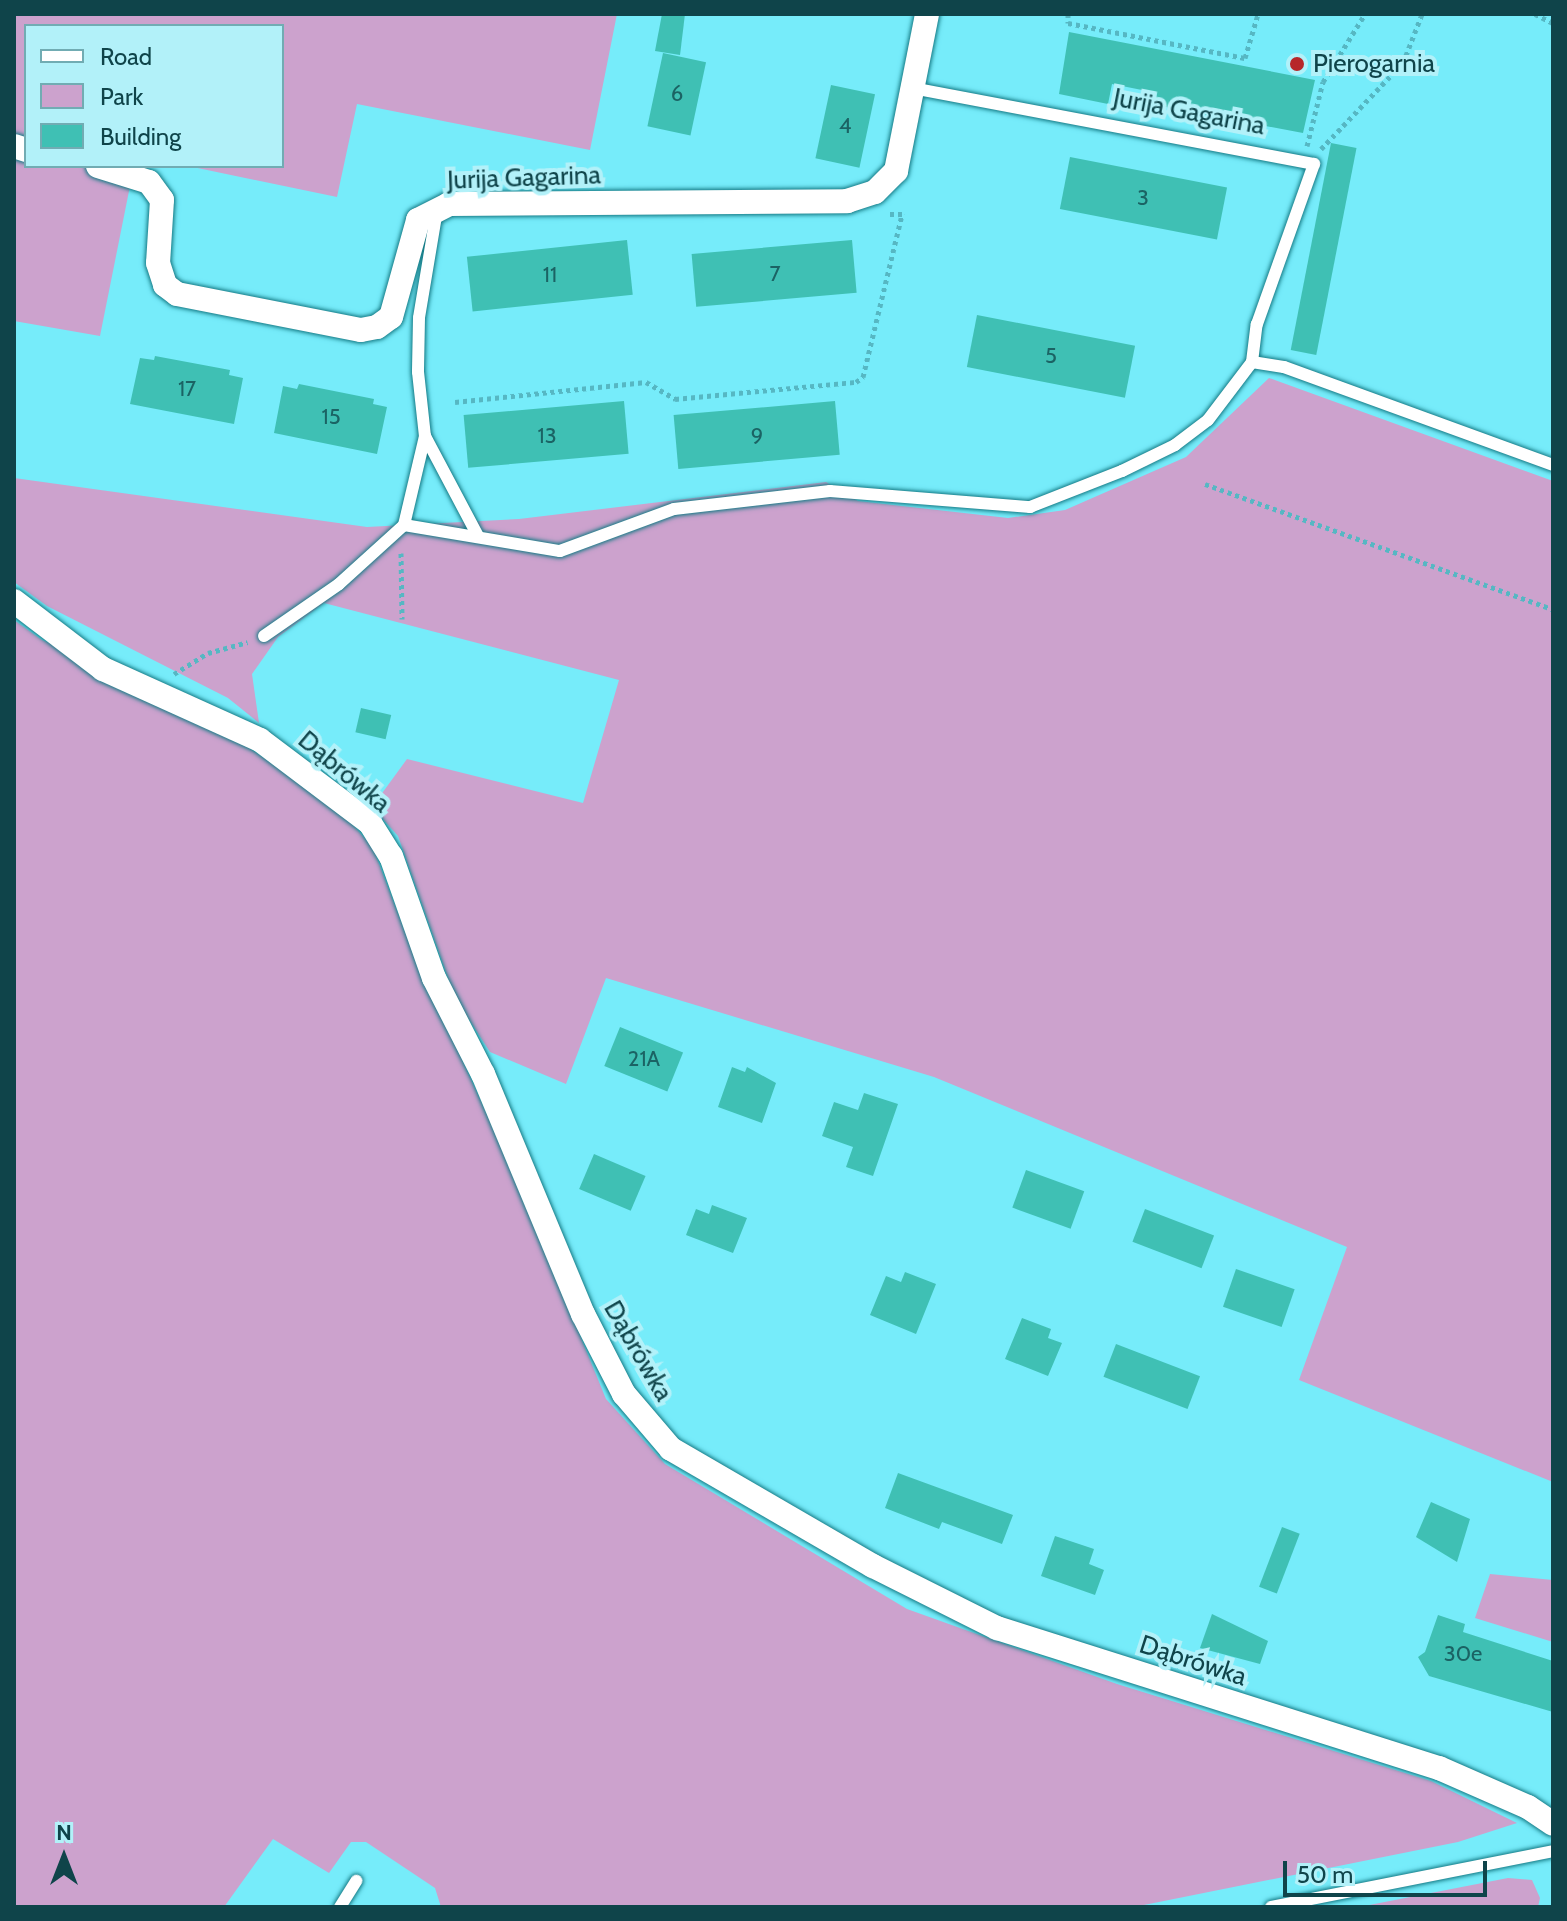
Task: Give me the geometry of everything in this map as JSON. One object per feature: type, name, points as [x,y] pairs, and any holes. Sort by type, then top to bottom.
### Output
[{"type":"street","name":"Jurija Gagarina","points":[[104,168],[149,182],[162,200],[158,263],[165,285],[177,294],[361,330],[391,317],[411,233],[418,220],[449,204],[863,198],[896,171],[927,14]]},
{"type":"street","name":"Dąbrówka","points":[[14,601],[103,669],[159,697],[260,740],[370,823],[391,856],[434,978],[483,1074],[583,1314],[624,1394],[671,1449],[860,1558],[997,1628],[1439,1768],[1528,1807],[1553,1824]]},
{"type":"lane","name":"Jurija Gagarina","points":[[912,88],[1309,163]]},
{"type":"lane","points":[[404,525],[560,551],[674,509],[830,491],[1008,506],[1043,504],[1175,445],[1208,420],[1252,362],[1257,324],[1309,163]]},
{"type":"lane","points":[[264,636],[339,584],[404,525],[425,436],[418,372],[419,318],[438,209]]},
{"type":"lane","points":[[1252,362],[1284,367],[1553,465]]},
{"type":"lane","points":[[425,436],[478,536]]},
{"type":"lane","points":[[1271,1907],[1553,1851]]},
{"type":"lane","points":[[340,1907],[356,1881]]},
{"type":"path","points":[[1068,14],[1068,23],[1245,58],[1258,14]]},
{"type":"path","points":[[1309,163],[1323,82],[1365,14]]},
{"type":"path","points":[[1309,163],[1326,140],[1403,63],[1422,14]]},
{"type":"path","points":[[1535,14],[1553,23]]},
{"type":"path","points":[[455,402],[646,382],[675,399],[856,382],[863,377],[902,214]]},
{"type":"path","points":[[1205,484],[1553,609]]},
{"type":"path","points":[[402,619],[404,525]]},
{"type":"path","points":[[159,697],[161,683],[208,653],[264,636]]},
{"type":"green space","points":[[14,14],[617,14],[590,150],[357,104],[337,197],[198,168],[284,168],[284,24],[24,24],[24,168],[134,168],[100,336],[14,321]]},
{"type":"green space","points":[[1269,378],[1553,481],[1553,1482],[1299,1380],[1347,1247],[934,1077],[606,978],[566,1084],[490,1052],[455,998],[398,836],[372,807],[407,759],[583,803],[619,680],[324,603],[278,637],[252,674],[259,723],[228,698],[47,606],[14,582],[14,478],[367,527],[519,519],[826,482],[858,501],[1008,518],[1065,510],[1186,457]]},
{"type":"green space","points":[[14,620],[42,640],[168,692],[342,812],[373,848],[410,945],[517,1181],[606,1399],[665,1464],[907,1609],[1117,1684],[1431,1781],[1517,1823],[1458,1842],[1134,1907],[441,1907],[435,1888],[366,1842],[351,1842],[329,1873],[273,1839],[224,1907],[14,1907]]},
{"type":"green space","points":[[1490,1574],[1553,1580],[1553,1642],[1475,1618]]},
{"type":"green space","points":[[1508,1878],[1532,1880],[1540,1898],[1538,1907],[1359,1907]]},
{"type":"building","points":[[662,14],[685,14],[680,55],[655,51]]},
{"type":"building","points":[[1069,32],[1315,80],[1303,133],[1155,105],[1157,93],[1112,84],[1108,104],[1059,94]]},
{"type":"building","points":[[663,53],[706,62],[690,136],[647,126]]},
{"type":"building","points":[[831,85],[875,94],[859,168],[815,158]]},
{"type":"building","points":[[1331,143],[1357,148],[1316,355],[1291,350]]},
{"type":"building","points":[[1070,157],[1227,188],[1217,240],[1060,209]]},
{"type":"building","points":[[627,240],[633,295],[473,312],[467,257]]},
{"type":"building","points":[[852,240],[857,293],[696,307],[692,254]]},
{"type":"building","points":[[977,315],[1135,346],[1125,398],[967,367]]},
{"type":"building","points":[[155,356],[230,370],[229,375],[243,378],[234,424],[130,404],[140,358],[154,360]]},
{"type":"building","points":[[299,384],[374,399],[373,404],[387,407],[377,454],[274,433],[283,386],[297,389]]},
{"type":"building","points":[[624,401],[629,454],[468,468],[464,415]]},
{"type":"building","points":[[835,401],[840,455],[678,469],[674,415]]},
{"type":"building","points":[[361,708],[391,715],[386,739],[355,732]]},
{"type":"building","points":[[620,1027],[683,1052],[667,1091],[604,1066]]},
{"type":"building","points":[[732,1067],[745,1072],[747,1067],[776,1083],[762,1123],[718,1107]]},
{"type":"building","points":[[864,1093],[898,1104],[873,1176],[846,1167],[853,1147],[822,1136],[834,1102],[858,1110]]},
{"type":"building","points":[[594,1154],[646,1176],[631,1211],[579,1189]]},
{"type":"building","points":[[1026,1170],[1084,1191],[1071,1229],[1012,1208]]},
{"type":"building","points":[[712,1205],[747,1218],[733,1253],[686,1235],[696,1209],[709,1214]]},
{"type":"building","points":[[1145,1209],[1214,1236],[1202,1268],[1132,1242]]},
{"type":"building","points":[[1236,1269],[1295,1289],[1282,1327],[1223,1307]]},
{"type":"building","points":[[905,1272],[936,1284],[916,1334],[870,1315],[886,1276],[901,1282]]},
{"type":"building","points":[[1022,1318],[1051,1329],[1048,1338],[1062,1343],[1048,1376],[1005,1359]]},
{"type":"building","points":[[1116,1344],[1200,1376],[1187,1409],[1103,1377]]},
{"type":"building","points":[[898,1473],[1013,1515],[1002,1544],[942,1522],[939,1529],[885,1508]]},
{"type":"building","points":[[1431,1502],[1470,1519],[1457,1562],[1416,1537]]},
{"type":"building","points":[[1282,1527],[1300,1534],[1277,1594],[1259,1587]]},
{"type":"building","points":[[1055,1536],[1094,1549],[1089,1564],[1104,1570],[1095,1595],[1041,1576]]},
{"type":"building","points":[[1212,1614],[1268,1641],[1260,1664],[1200,1648]]},
{"type":"building","points":[[1438,1615],[1465,1624],[1463,1632],[1553,1661],[1553,1712],[1429,1676],[1418,1657],[1425,1652]]},
{"type":"place","name":"Pierogarnia","points":[[1297,64]]}]
